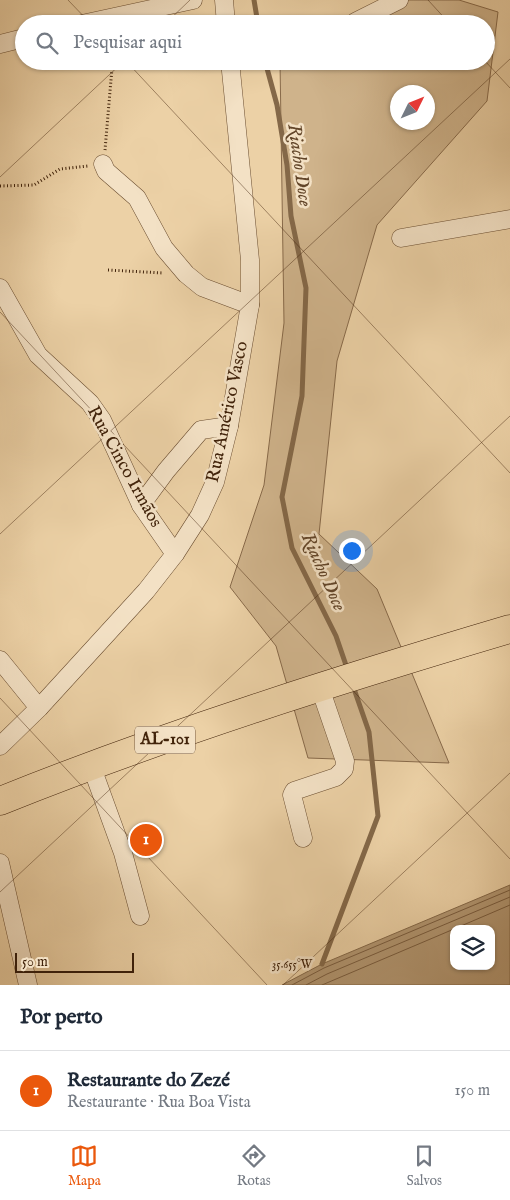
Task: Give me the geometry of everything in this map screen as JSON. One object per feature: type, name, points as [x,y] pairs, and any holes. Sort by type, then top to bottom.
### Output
[{"type":"main road","name":"AL-101","points":[[0,801],[91,764],[370,671],[510,629]]},
{"type":"street","points":[[124,15],[193,0]]},
{"type":"street","points":[[224,0],[225,15]]},
{"type":"street","points":[[369,15],[399,0]]},
{"type":"street","points":[[0,44],[15,40]]},
{"type":"street","name":"Rua Américo Vasco","points":[[0,746],[39,708],[146,591],[175,554],[200,515],[215,482],[229,426],[250,306],[250,260],[231,70]]},
{"type":"street","points":[[103,164],[106,171],[137,198],[164,248],[186,274],[202,287],[250,306]]},
{"type":"street","points":[[401,238],[510,219]]},
{"type":"street","name":"Rua Cinco Irmãos","points":[[0,288],[38,355],[90,403],[102,420],[141,505],[175,554]]},
{"type":"street","points":[[141,505],[200,430],[229,426]]},
{"type":"street","points":[[0,660],[39,708]]},
{"type":"street","points":[[303,838],[292,795],[294,791],[336,777],[344,769],[345,761],[326,686]]},
{"type":"street","points":[[91,764],[123,854],[140,916]]},
{"type":"street","points":[[0,863],[4,904],[28,985]]},
{"type":"path","points":[[0,186],[34,185],[60,169],[103,164],[112,70]]},
{"type":"path","points":[[108,270],[186,274]]},
{"type":"shaded area","points":[[391,0],[459,0],[498,12],[495,36],[495,15],[364,15]]},
{"type":"shaded area","points":[[280,70],[491,70],[487,101],[377,225],[337,361],[319,534],[377,589],[449,763],[308,758],[276,646],[230,587],[264,485],[284,323]]},
{"type":"water","points":[[510,885],[510,985],[282,985],[322,964]]},
{"type":"waterway","name":"Riacho Doce","points":[[254,0],[256,15]]},
{"type":"waterway","name":"Riacho Doce","points":[[267,70],[277,105],[287,165],[291,216],[306,288],[302,396],[282,497],[292,548],[336,636],[348,671]]},
{"type":"waterway","name":"Riacho Doce","points":[[322,964],[378,816],[369,732],[353,686]]},
{"type":"place","name":"Restaurante do Zezé","points":[[146,840]]}]
